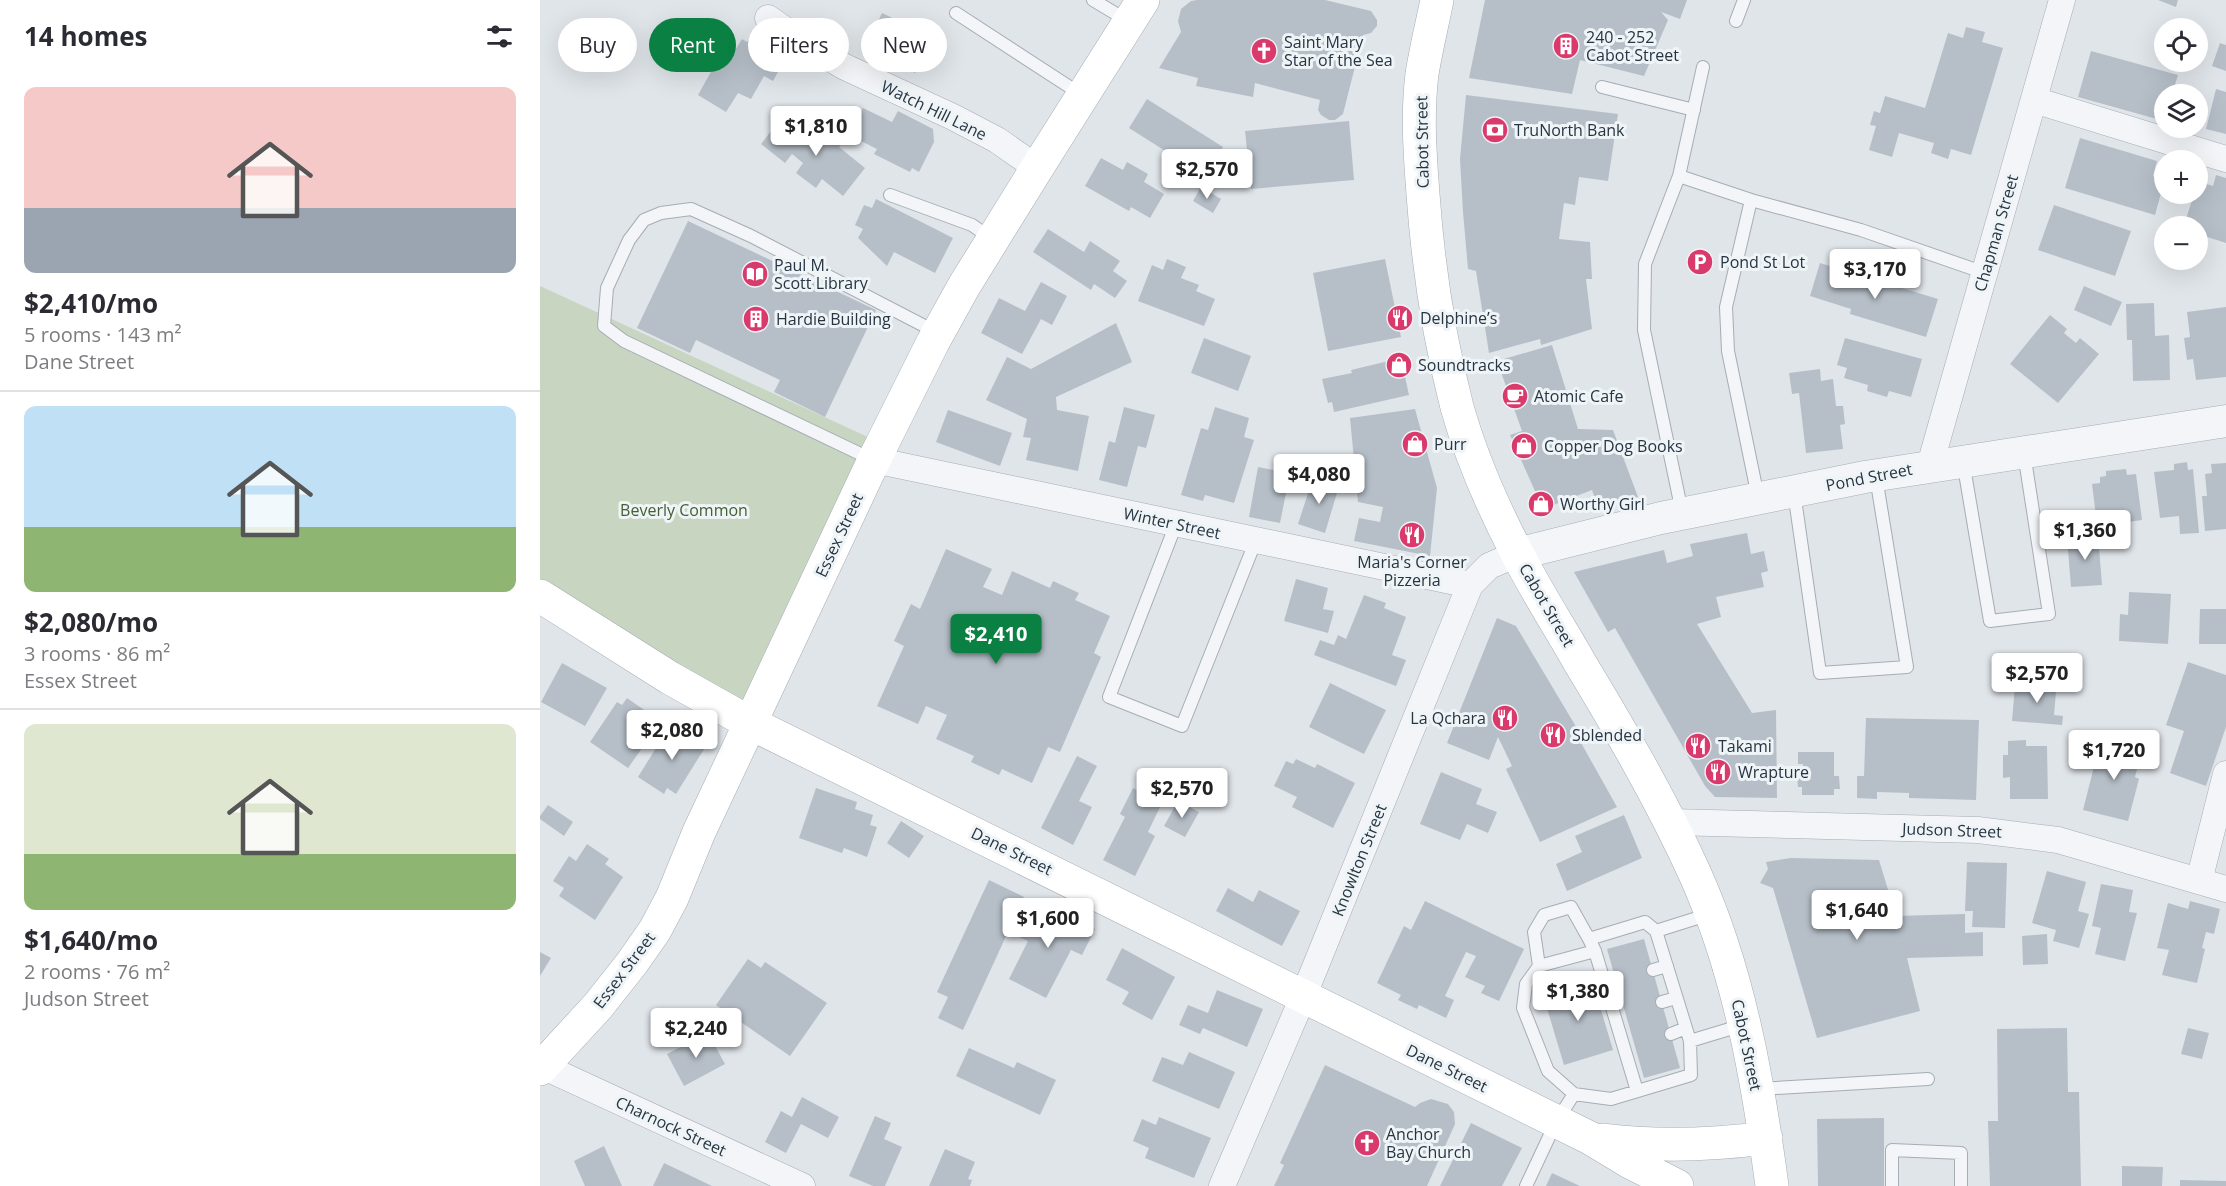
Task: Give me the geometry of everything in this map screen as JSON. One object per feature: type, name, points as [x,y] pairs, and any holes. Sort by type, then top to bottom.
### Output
[{"type":"main road","name":"Cabot Street","points":[[1437,0],[1422,76],[1419,124],[1428,248],[1434,294],[1458,408],[1479,468],[1517,554],[1671,822],[1710,914],[1720,939],[1744,1024],[1758,1089],[1772,1186]]},
{"type":"main road","name":"Essex Street","points":[[541,1067],[604,998],[655,930],[672,898],[699,832],[874,460],[938,333],[1037,168],[1136,11]]},
{"type":"main road","name":"Dane Street","points":[[540,596],[670,678],[750,723],[1590,1138],[1677,1186]]},
{"type":"main road","name":"Dane Street","points":[[1590,1138],[1637,1144],[1680,1145],[1721,1144],[1766,1138]]},
{"type":"street","name":"Chapman Street","points":[[1930,465],[2062,0]]},
{"type":"street","name":"Watch Hill Lane","points":[[849,69],[997,140],[1037,168]]},
{"type":"street","points":[[2034,100],[2226,159]]},
{"type":"street","name":"Pond Street","points":[[1517,554],[1683,514],[1875,475],[2226,421]]},
{"type":"street","name":"Winter Street","points":[[874,460],[1470,585]]},
{"type":"street","name":"Knowlton Street","points":[[1222,1186],[1303,997],[1470,585],[1489,566],[1517,554]]},
{"type":"street","points":[[2199,880],[2226,774]]},
{"type":"street","name":"Judson Street","points":[[1671,822],[1966,830],[2017,834],[2058,840],[2226,889]]},
{"type":"street","name":"Charnock Street","points":[[541,1067],[802,1186]]},
{"type":"lane","points":[[1093,0],[1136,11]]},
{"type":"lane","points":[[1736,21],[1744,0]]},
{"type":"lane","points":[[956,13],[1083,95]]},
{"type":"lane","points":[[1683,514],[1644,330],[1645,264],[1679,176],[1703,67]]},
{"type":"lane","points":[[1602,87],[1694,110]]},
{"type":"lane","points":[[1679,176],[1751,200],[1861,230],[1985,273]]},
{"type":"lane","points":[[890,195],[972,225],[993,240]]},
{"type":"lane","points":[[1751,200],[1726,307],[1728,351],[1758,498]]},
{"type":"lane","points":[[874,460],[624,341],[604,326],[607,288],[615,266],[629,240],[644,220],[661,213],[691,209],[751,236],[938,333]]},
{"type":"lane","points":[[1963,460],[1990,621],[2049,614],[2024,451]]},
{"type":"lane","points":[[1794,491],[1820,673],[1908,667],[1875,475]]},
{"type":"lane","points":[[1176,524],[1108,698],[1182,726],[1256,540]]},
{"type":"lane","points":[[1539,966],[1533,932],[1544,915],[1570,907],[1611,983],[1630,1046],[1637,1091]]},
{"type":"lane","points":[[1656,931],[1710,914]]},
{"type":"lane","points":[[1589,939],[1645,922],[1656,931],[1690,1041],[1691,1075],[1611,1100],[1574,1094],[1548,1071],[1523,1008],[1526,984],[1539,966],[1594,951]]},
{"type":"lane","points":[[1653,970],[1667,966]]},
{"type":"lane","points":[[1662,1002],[1676,998]]},
{"type":"lane","points":[[1690,1041],[1744,1024]]},
{"type":"lane","points":[[1671,1034],[1686,1028]]},
{"type":"lane","points":[[1758,1089],[1928,1079]]},
{"type":"lane","points":[[1526,1186],[1556,1122],[1574,1094]]},
{"type":"lane","points":[[1892,1186],[1892,1150],[1961,1153],[1961,1186]]},
{"type":"green space","name":"Beverly Common","points":[[540,286],[883,444],[737,716],[540,596]]},
{"type":"building","name":"Saint Mary Star of the Sea","points":[[1325,0],[1371,11],[1377,20],[1377,26],[1371,33],[1363,35],[1343,114],[1335,120],[1329,120],[1318,110],[1320,100],[1255,83],[1253,97],[1196,86],[1198,78],[1159,68],[1181,32],[1178,21],[1181,9],[1191,1]]},
{"type":"building","name":"240 - 252 Cabot Street","points":[[1485,0],[1687,0],[1680,19],[1661,12],[1668,20],[1644,76],[1580,60],[1572,94],[1469,78]]},
{"type":"building","points":[[2158,0],[2178,0],[2176,7]]},
{"type":"building","points":[[882,13],[892,18],[880,18]]},
{"type":"building","points":[[1966,27],[1985,32],[1982,42],[2003,48],[1971,155],[1951,149],[1948,159],[1931,153],[1934,143],[1899,133],[1892,157],[1869,150],[1876,126],[1870,125],[1874,111],[1880,113],[1885,96],[1925,108],[1948,33],[1963,38]]},
{"type":"building","points":[[742,39],[748,40],[748,72],[778,72],[773,81],[764,76],[751,99],[738,93],[726,112],[698,95],[711,72],[736,72],[736,49]]},
{"type":"building","points":[[2220,43],[2226,45],[2226,71],[2212,66]]},
{"type":"building","points":[[2091,51],[2154,68],[2154,72],[2178,75],[2175,84],[2154,84],[2154,118],[2078,97]]},
{"type":"building","points":[[2216,89],[2226,92],[2226,134],[2208,130]]},
{"type":"building","points":[[1466,95],[1618,114],[1608,181],[1579,177],[1575,205],[1564,203],[1559,239],[1590,242],[1592,279],[1586,279],[1592,329],[1541,345],[1540,339],[1489,353],[1476,271],[1468,269],[1460,159]]},
{"type":"building","points":[[1147,99],[1223,147],[1205,176],[1129,128]]},
{"type":"building","points":[[863,108],[892,122],[898,111],[933,129],[934,142],[919,172],[912,168],[910,172],[874,154],[877,149],[839,130],[847,115],[857,120]]},
{"type":"building","points":[[779,121],[802,139],[812,126],[823,134],[827,128],[844,141],[839,147],[865,168],[843,196],[822,179],[816,188],[796,173],[803,163],[792,154],[785,163],[761,144]]},
{"type":"building","points":[[1349,121],[1354,180],[1251,189],[1245,131]]},
{"type":"building","points":[[2080,138],[2154,160],[2154,204],[2158,204],[2155,215],[2065,188]]},
{"type":"building","points":[[1101,158],[1123,170],[1127,162],[1148,174],[1144,182],[1164,194],[1150,218],[1131,207],[1129,211],[1085,186]]},
{"type":"building","points":[[2216,175],[2226,178],[2226,243],[2208,237],[2208,216],[2187,216],[2191,204],[2208,204],[2208,184],[2213,186]]},
{"type":"building","points":[[1201,187],[1221,199],[1213,213],[1193,201]]},
{"type":"building","points":[[876,199],[953,238],[935,273],[894,252],[887,266],[858,238],[863,229],[855,225],[864,205],[872,208]]},
{"type":"building","points":[[2054,205],[2131,231],[2115,276],[2038,250]]},
{"type":"building","name":"Hardie Building","points":[[688,221],[876,310],[825,417],[774,392],[780,380],[696,340],[690,353],[637,328]]},
{"type":"building","points":[[1048,229],[1084,252],[1090,241],[1120,261],[1113,271],[1127,281],[1115,298],[1094,284],[1091,290],[1033,252]]},
{"type":"building","points":[[1167,259],[1186,267],[1181,278],[1199,285],[1196,291],[1215,299],[1204,326],[1138,301],[1152,265],[1163,270]]},
{"type":"building","points":[[1385,259],[1401,337],[1328,351],[1313,273]]},
{"type":"building","points":[[1820,263],[1938,299],[1926,337],[1850,314],[1851,309],[1810,296]]},
{"type":"building","points":[[1041,282],[1067,296],[1052,325],[1041,319],[1022,354],[981,333],[999,298],[1025,311]]},
{"type":"building","points":[[2084,286],[2122,302],[2111,326],[2074,310]]},
{"type":"building","points":[[2154,303],[2155,336],[2169,335],[2170,380],[2133,381],[2132,340],[2127,340],[2126,304]]},
{"type":"building","points":[[2226,307],[2226,377],[2196,380],[2193,359],[2187,360],[2184,338],[2190,337],[2187,312]]},
{"type":"building","points":[[2050,315],[2067,329],[2064,333],[2076,343],[2080,338],[2099,354],[2058,403],[2010,364]]},
{"type":"building","points":[[1116,323],[1132,362],[1056,397],[1057,410],[1089,416],[1078,471],[1026,460],[1031,438],[1023,437],[1027,419],[986,400],[1007,357],[1031,369]]},
{"type":"building","points":[[1204,338],[1251,356],[1238,391],[1191,373]]},
{"type":"building","points":[[1845,338],[1922,359],[1911,397],[1889,391],[1887,397],[1867,391],[1868,385],[1844,378],[1847,368],[1837,365]]},
{"type":"building","points":[[1552,345],[1578,429],[1613,430],[1638,497],[1598,507],[1592,490],[1543,509],[1510,435],[1522,431],[1497,361]]},
{"type":"building","points":[[1401,358],[1409,395],[1334,412],[1332,402],[1328,403],[1322,379],[1352,373],[1351,370]]},
{"type":"building","points":[[1820,369],[1821,381],[1833,379],[1836,406],[1843,406],[1845,424],[1840,425],[1843,449],[1806,453],[1799,393],[1792,394],[1789,373]]},
{"type":"building","points":[[1124,407],[1155,415],[1146,448],[1138,446],[1127,487],[1099,480],[1109,441],[1115,443]]},
{"type":"building","points":[[1215,407],[1249,418],[1244,437],[1254,440],[1234,503],[1205,495],[1203,501],[1181,495],[1201,428],[1208,430]]},
{"type":"building","points":[[1415,409],[1437,488],[1430,556],[1354,541],[1359,518],[1380,522],[1383,507],[1358,502],[1350,418]]},
{"type":"building","points":[[948,410],[1012,433],[1000,466],[936,442]]},
{"type":"building","points":[[2187,462],[2188,470],[2193,469],[2199,533],[2180,534],[2179,516],[2160,518],[2154,472],[2174,470],[2174,464]]},
{"type":"building","points":[[2226,463],[2226,529],[2205,531],[2202,496],[2207,496],[2205,474],[2212,473],[2211,464]]},
{"type":"building","points":[[1258,467],[1290,473],[1280,523],[1249,517]]},
{"type":"building","points":[[2126,469],[2127,475],[2136,474],[2142,520],[2106,525],[2105,514],[2096,516],[2092,484],[2100,483],[2100,477],[2106,476],[2106,471]]},
{"type":"building","points":[[1313,478],[1339,486],[1325,533],[1298,524]]},
{"type":"building","points":[[1747,533],[1751,554],[1764,551],[1768,571],[1761,573],[1764,587],[1716,597],[1721,617],[1697,624],[1752,713],[1776,710],[1777,798],[1715,797],[1705,786],[1615,628],[1608,632],[1574,572],[1664,550],[1667,563],[1693,556],[1690,544]]},
{"type":"building","points":[[2098,535],[2102,585],[2071,587],[2067,538]]},
{"type":"building","points":[[946,549],[992,569],[983,587],[1002,595],[1012,571],[1050,588],[1053,581],[1079,593],[1075,600],[1110,616],[1094,653],[1101,657],[1060,752],[1048,747],[1032,783],[1002,769],[999,775],[971,762],[974,756],[936,739],[947,715],[926,706],[918,724],[877,706],[904,646],[894,641],[911,604],[920,609]]},
{"type":"building","points":[[1296,579],[1328,588],[1323,609],[1334,611],[1328,633],[1284,621]]},
{"type":"building","points":[[2129,592],[2171,594],[2168,644],[2119,641],[2120,614],[2128,615]]},
{"type":"building","points":[[1364,595],[1386,603],[1384,608],[1406,617],[1392,655],[1406,660],[1396,686],[1314,655],[1320,640],[1334,645],[1338,635],[1346,639]]},
{"type":"building","points":[[2200,609],[2226,609],[2226,644],[2199,644]]},
{"type":"building","points":[[1497,618],[1516,626],[1578,730],[1575,732],[1617,807],[1540,842],[1506,769],[1512,766],[1498,737],[1489,760],[1447,743]]},
{"type":"building","points":[[2188,662],[2226,675],[2226,727],[2206,786],[2170,773],[2184,731],[2166,725]]},
{"type":"building","points":[[562,663],[607,688],[585,726],[541,702]]},
{"type":"building","points":[[2038,679],[2057,680],[2054,715],[2063,716],[2062,725],[2012,721],[2015,686],[2037,688]]},
{"type":"building","points":[[1330,683],[1386,710],[1364,754],[1309,727]]},
{"type":"building","points":[[627,698],[650,714],[653,710],[664,717],[628,768],[590,742],[617,702],[622,705]]},
{"type":"building","points":[[1866,718],[1979,720],[1976,800],[1909,798],[1909,793],[1877,792],[1877,799],[1857,798],[1857,776],[1864,776]]},
{"type":"building","points":[[671,724],[706,746],[676,794],[667,788],[664,794],[638,777]]},
{"type":"building","points":[[2101,739],[2142,750],[2135,777],[2139,779],[2128,821],[2083,810]]},
{"type":"building","points":[[2026,740],[2026,746],[2047,746],[2048,799],[2010,799],[2010,777],[2003,778],[2003,755],[2008,755],[2008,741]]},
{"type":"building","points":[[1798,752],[1834,752],[1834,776],[1839,776],[1840,789],[1834,789],[1834,795],[1802,795],[1802,787],[1798,787],[1797,776],[1803,775],[1803,764],[1798,764]]},
{"type":"building","points":[[1077,756],[1097,766],[1079,801],[1092,807],[1073,845],[1041,828]]},
{"type":"building","points":[[1296,759],[1315,768],[1317,764],[1355,783],[1333,828],[1292,807],[1297,797],[1274,786],[1286,761],[1293,764]]},
{"type":"building","points":[[1441,772],[1482,789],[1476,804],[1497,812],[1488,833],[1467,824],[1460,840],[1420,824]]},
{"type":"building","points":[[816,788],[857,802],[855,809],[873,815],[870,825],[877,827],[867,857],[844,848],[842,853],[799,838]]},
{"type":"building","points":[[1133,788],[1162,803],[1148,832],[1155,836],[1135,876],[1103,860],[1125,817],[1120,814]]},
{"type":"building","points":[[1178,801],[1199,812],[1185,837],[1164,826]]},
{"type":"building","points":[[548,805],[573,822],[564,836],[540,819]]},
{"type":"building","points":[[1624,815],[1642,858],[1567,891],[1556,864],[1582,852],[1575,836]]},
{"type":"building","points":[[901,821],[924,836],[909,858],[887,843]]},
{"type":"building","points":[[587,844],[609,859],[605,864],[623,877],[595,920],[559,896],[564,888],[553,881],[569,856],[576,861]]},
{"type":"building","points":[[1791,858],[1879,860],[1896,916],[1965,914],[1965,933],[1983,932],[1983,956],[1907,958],[1920,1011],[1817,1038],[1773,888],[1760,883],[1768,869],[1766,862]]},
{"type":"building","points":[[1967,862],[2007,863],[2005,928],[1972,927],[1973,911],[1965,911]]},
{"type":"building","points":[[2047,871],[2086,882],[2078,911],[2089,914],[2079,948],[2053,941],[2056,930],[2032,923]]},
{"type":"building","points":[[989,880],[1024,897],[963,1030],[938,1018],[948,997],[937,992]]},
{"type":"building","points":[[2101,884],[2133,890],[2129,912],[2137,913],[2125,961],[2095,954],[2101,928],[2092,926]]},
{"type":"building","points":[[1228,888],[1253,902],[1259,890],[1300,911],[1282,946],[1216,911]]},
{"type":"building","points":[[1425,901],[1524,949],[1499,1001],[1481,993],[1485,986],[1465,977],[1476,956],[1466,952],[1445,996],[1454,1000],[1446,1018],[1419,1005],[1417,1009],[1398,1000],[1401,995],[1377,983],[1404,926],[1411,930]]},
{"type":"building","points":[[2190,901],[2220,909],[2214,934],[2206,932],[2202,948],[2205,949],[2197,983],[2162,975],[2169,950],[2157,948],[2168,903],[2188,909]]},
{"type":"building","points":[[1036,904],[1078,926],[1080,921],[1095,929],[1082,955],[1071,950],[1046,998],[1009,979],[1028,941],[1019,937]]},
{"type":"building","points":[[2047,934],[2048,964],[2023,965],[2022,936]]},
{"type":"building","points":[[1644,939],[1680,1068],[1644,1078],[1607,949]]},
{"type":"building","points":[[1122,948],[1175,977],[1152,1020],[1122,1004],[1129,992],[1106,980]]},
{"type":"building","points":[[540,952],[551,958],[540,976]]},
{"type":"building","points":[[748,959],[761,968],[765,962],[827,1003],[790,1056],[716,1005]]},
{"type":"building","points":[[1592,980],[1613,1050],[1564,1065],[1543,995]]},
{"type":"building","points":[[1217,990],[1263,1009],[1247,1047],[1203,1028],[1200,1034],[1179,1025],[1188,1005],[1208,1013]]},
{"type":"building","points":[[2067,1028],[2068,1092],[2079,1092],[2081,1186],[1990,1186],[1988,1121],[1998,1121],[1997,1029]]},
{"type":"building","points":[[2188,1028],[2209,1033],[2202,1059],[2181,1054]]},
{"type":"building","points":[[708,1033],[725,1064],[684,1086],[667,1054]]},
{"type":"building","points":[[969,1048],[1014,1068],[1017,1062],[1056,1080],[1040,1115],[956,1076]]},
{"type":"building","points":[[1189,1052],[1235,1072],[1219,1109],[1152,1081],[1162,1057],[1183,1065]]},
{"type":"building","name":"Anchor Bay Church","points":[[1325,1065],[1415,1107],[1431,1099],[1448,1104],[1454,1112],[1455,1124],[1427,1186],[1274,1186],[1284,1165],[1280,1163]]},
{"type":"building","points":[[802,1097],[839,1117],[828,1138],[801,1124],[786,1153],[765,1142],[781,1111],[792,1117]]},
{"type":"building","points":[[875,1116],[891,1123],[884,1139],[902,1147],[885,1186],[873,1186],[849,1176]]},
{"type":"building","points":[[1159,1117],[1211,1138],[1194,1178],[1145,1158],[1149,1148],[1133,1141],[1142,1119],[1156,1125]]},
{"type":"building","points":[[1884,1118],[1884,1186],[1818,1186],[1817,1119]]},
{"type":"building","points":[[1471,1123],[1522,1148],[1502,1186],[1440,1186]]},
{"type":"building","points":[[604,1146],[622,1186],[585,1186],[574,1161]]},
{"type":"building","points":[[945,1149],[975,1162],[968,1179],[972,1180],[970,1186],[929,1186]]},
{"type":"building","points":[[664,1163],[712,1186],[653,1186]]},
{"type":"building","points":[[2122,1166],[2163,1167],[2162,1186],[2122,1186]]},
{"type":"building","points":[[1552,1173],[1580,1186],[1546,1186]]},
{"type":"building","points":[[2180,1180],[2226,1181],[2226,1186],[2180,1186]]},
{"type":"place","name":"240 - 252 Cabot Street","points":[[1566,46]]},
{"type":"place","name":"Saint Mary Star of the Sea","points":[[1264,51]]},
{"type":"place","name":"TruNorth Bank","points":[[1495,130]]},
{"type":"place","name":"Pond St Lot","points":[[1700,262]]},
{"type":"place","name":"Paul M. Scott Library","points":[[755,274]]},
{"type":"place","name":"Delphine’s","points":[[1400,318]]},
{"type":"place","name":"Hardie Building","points":[[756,319]]},
{"type":"place","name":"Soundtracks","points":[[1399,365]]},
{"type":"place","name":"Atomic Cafe","points":[[1515,396]]},
{"type":"place","name":"Purr","points":[[1415,444]]},
{"type":"place","name":"Copper Dog Books","points":[[1524,446]]},
{"type":"place","name":"Worthy Girl","points":[[1541,504]]},
{"type":"place","name":"Maria's Corner Pizzeria","points":[[1412,535]]},
{"type":"place","name":"La Qchara","points":[[1505,718]]},
{"type":"place","name":"Sblended","points":[[1553,735]]},
{"type":"place","name":"Takami","points":[[1698,746]]},
{"type":"place","name":"Wrapture","points":[[1718,772]]},
{"type":"place","name":"Anchor Bay Church","points":[[1367,1143]]}]
